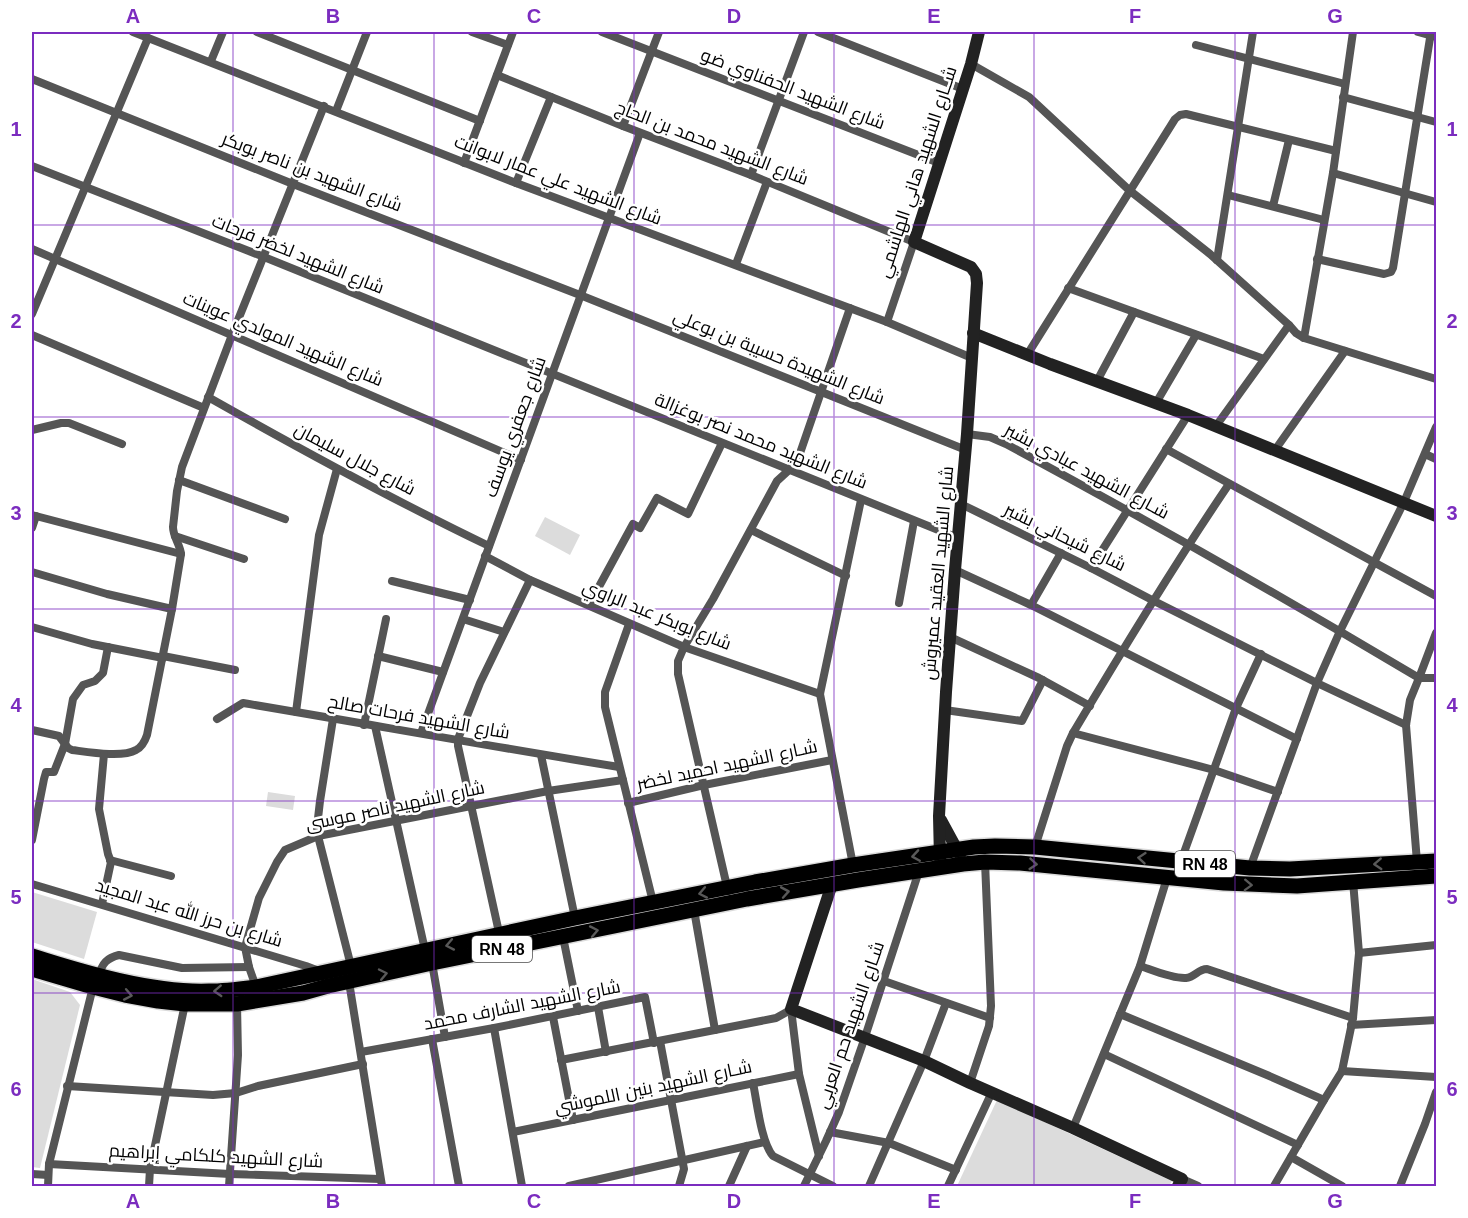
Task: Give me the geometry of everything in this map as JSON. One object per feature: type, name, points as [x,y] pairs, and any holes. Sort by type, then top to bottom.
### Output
[{"type":"highway","name":"RN 48","points":[[501,942],[563,937],[694,910],[729,895],[853,865],[958,849],[995,846],[1035,847],[1250,868],[1290,869],[1437,861]]},
{"type":"highway","name":"RN 48","points":[[32,969],[96,981],[162,988],[192,991],[231,990],[350,974],[501,942],[575,918],[652,902],[832,884],[985,862],[1020,863],[1238,885],[1297,886],[1437,876]]},
{"type":"highway","name":"RN 48","points":[[32,956],[125,995],[185,1004],[237,1004],[303,993],[326,979]]},
{"type":"street","name":"شارع الشهيد علي عمار لابوانت","points":[[133,32],[464,163],[886,322],[972,358]]},
{"type":"street","points":[[211,61],[223,32]]},
{"type":"street","points":[[257,32],[480,120]]},
{"type":"street","points":[[336,111],[367,32]]},
{"type":"street","points":[[472,32],[508,45]]},
{"type":"street","points":[[464,163],[513,32]]},
{"type":"street","name":"شارع الشهيد الحفناوي ضو","points":[[602,32],[939,164]]},
{"type":"street","points":[[623,126],[659,32]]},
{"type":"street","points":[[751,175],[804,32]]},
{"type":"street","points":[[818,32],[963,89]]},
{"type":"street","name":"شــارع الشهيد هاني الهاشمي","points":[[886,322],[914,242],[971,64],[979,32]]},
{"type":"street","points":[[1217,260],[1253,32]]},
{"type":"street","points":[[1305,338],[1333,173],[1353,32]]},
{"type":"street","points":[[1317,259],[1384,274],[1391,272],[1393,268],[1433,34],[1418,32]]},
{"type":"street","points":[[32,314],[148,38]]},
{"type":"street","points":[[1196,45],[1345,84]]},
{"type":"street","points":[[971,64],[1029,97],[1129,190],[1217,260],[1296,333],[1305,338],[1437,379]]},
{"type":"street","name":"شارع الشهيد محمد بن الحاج","points":[[497,75],[914,242]]},
{"type":"street","name":"شارع الشهيد بن ناصر بوبكر","points":[[32,79],[293,184],[580,295]]},
{"type":"street","points":[[516,183],[551,97]]},
{"type":"street","points":[[1343,97],[1437,122]]},
{"type":"street","points":[[32,730],[57,735],[72,750],[104,754],[131,752],[141,746],[147,735],[181,554],[180,546],[174,535],[182,467],[324,106]]},
{"type":"street","points":[[1027,355],[1129,190],[1178,116],[1186,114],[1336,151]]},
{"type":"street","name":"شارع جعفري يوسف","points":[[421,733],[640,133]]},
{"type":"street","points":[[1273,206],[1289,140]]},
{"type":"street","name":"شارع الشهيد لخضر فرحات","points":[[32,166],[264,257],[552,375]]},
{"type":"street","points":[[1333,173],[1437,202]]},
{"type":"street","points":[[736,264],[767,182]]},
{"type":"street","points":[[1228,195],[1324,220]]},
{"type":"street","name":"شارع الشهيد العقيد عميروش","points":[[914,242],[971,267],[976,274],[977,283],[945,710],[939,816],[940,868]]},
{"type":"street","name":"شارع الشهيد المولدي عوينات","points":[[32,249],[521,460]]},
{"type":"street","points":[[1068,288],[1264,359]]},
{"type":"street","name":"شارع الشهيدة حسيبة بن بوعلي","points":[[580,295],[966,450]]},
{"type":"street","points":[[729,895],[678,674],[678,661],[777,482],[798,459],[850,309]]},
{"type":"street","points":[[1097,381],[1134,312]]},
{"type":"street","points":[[1216,426],[1289,325]]},
{"type":"street","points":[[973,333],[1216,426],[1437,516]]},
{"type":"street","points":[[32,334],[204,408]]},
{"type":"street","points":[[1156,403],[1196,335]]},
{"type":"street","points":[[1275,450],[1345,351]]},
{"type":"street","name":"شارع الشهيد محمد نصر بوغزالة","points":[[552,375],[958,538]]},
{"type":"street","name":"شارع جلال سليمان","points":[[208,397],[412,509],[489,546]]},
{"type":"street","points":[[1091,568],[1188,415]]},
{"type":"street","points":[[32,430],[69,423],[122,444]]},
{"type":"street","points":[[1250,868],[1317,683],[1404,502],[1437,427]]},
{"type":"street","name":"شـارع الشهيد عبادي بشير","points":[[967,434],[990,437],[1006,444],[1128,510],[1419,678]]},
{"type":"street","points":[[589,605],[633,524],[640,528],[657,498],[688,514],[722,443]]},
{"type":"street","points":[[1166,449],[1437,596]]},
{"type":"street","points":[[1425,454],[1437,459]]},
{"type":"street","points":[[296,712],[319,535],[337,469]]},
{"type":"street","points":[[179,480],[285,519]]},
{"type":"street","points":[[1035,847],[1073,733],[1188,545],[1229,484]]},
{"type":"street","points":[[853,865],[820,694],[861,500]]},
{"type":"street","name":"شارع شيحاني بشير","points":[[961,504],[1317,683],[1406,725]]},
{"type":"street","points":[[32,528],[34,515],[181,554]]},
{"type":"street","points":[[899,603],[914,521]]},
{"type":"street","points":[[751,530],[846,576]]},
{"type":"street","points":[[174,535],[244,559]]},
{"type":"street","points":[[1031,605],[1061,554]]},
{"type":"street","name":"شارع بوبكر عبد الراوي","points":[[485,556],[530,580],[684,647],[820,694]]},
{"type":"street","points":[[955,570],[1031,605],[1297,739]]},
{"type":"street","points":[[32,572],[107,594],[172,609]]},
{"type":"street","points":[[501,942],[458,740],[480,683],[530,580]]},
{"type":"street","points":[[392,581],[470,600]]},
{"type":"street","points":[[364,725],[386,618]]},
{"type":"street","points":[[463,619],[504,632]]},
{"type":"street","points":[[629,624],[605,692],[605,707],[652,902]]},
{"type":"street","points":[[32,627],[73,640],[235,670]]},
{"type":"street","points":[[1417,862],[1406,725],[1410,700],[1437,633]]},
{"type":"street","points":[[950,637],[1043,680],[1089,706]]},
{"type":"street","points":[[32,840],[46,772],[54,772],[65,744],[73,699],[83,685],[94,681],[103,673],[108,647]]},
{"type":"street","points":[[1180,861],[1236,708],[1261,654]]},
{"type":"street","points":[[378,656],[443,672]]},
{"type":"street","points":[[1419,678],[1437,678]]},
{"type":"street","points":[[945,710],[1022,721],[1043,680]]},
{"type":"street","name":"شارع الشهيد فرحات صالح","points":[[217,719],[243,703],[620,767]]},
{"type":"street","points":[[333,719],[317,827],[350,974],[381,1183]]},
{"type":"street","points":[[375,726],[445,1037]]},
{"type":"street","points":[[1073,733],[1214,770],[1278,792]]},
{"type":"street","points":[[102,904],[110,866],[99,809],[104,754]]},
{"type":"street","points":[[541,755],[575,918]]},
{"type":"street","name":"شـارع الشهيد احميد لخضر","points":[[628,803],[704,785],[832,760]]},
{"type":"street","name":"شارع الشهيد ناصر موسى","points":[[256,987],[245,947],[259,898],[285,850],[318,836],[548,790],[623,780]]},
{"type":"street","points":[[939,816],[958,849],[963,864]]},
{"type":"street","points":[[110,860],[171,876]]},
{"type":"street","points":[[970,1083],[990,1018],[991,1006],[985,862]]},
{"type":"street","name":"شـارع الشهيد حم العربي","points":[[804,1186],[830,1132],[865,1037],[919,871]]},
{"type":"street","points":[[1073,1128],[1140,966],[1167,878]]},
{"type":"street","points":[[1274,1186],[1342,1071],[1352,1022],[1359,953],[1353,881]]},
{"type":"street","name":"شارع بن حرز الله عبد المجيد","points":[[32,884],[306,966],[326,979]]},
{"type":"street","points":[[819,1156],[800,1074],[790,1009],[832,884]]},
{"type":"street","points":[[694,910],[714,1030]]},
{"type":"street","points":[[563,937],[578,1011]]},
{"type":"street","points":[[1359,953],[1437,945]]},
{"type":"street","points":[[48,1186],[49,1164],[68,1086],[102,965],[109,958],[119,955],[182,968],[249,967]]},
{"type":"street","points":[[1140,966],[1185,978],[1191,977],[1201,969],[1207,969],[1352,1022],[1437,1020]]},
{"type":"street","points":[[884,981],[990,1018]]},
{"type":"street","name":"شارع الشهيد الشارف محمد","points":[[361,1052],[494,1029],[645,997],[657,1042]]},
{"type":"street","points":[[869,1186],[924,1061],[946,1003]]},
{"type":"street","points":[[149,1186],[150,1169],[185,1004]]},
{"type":"street","points":[[229,1186],[238,1055],[237,1004]]},
{"type":"street","points":[[598,1007],[606,1052]]},
{"type":"street","points":[[561,1060],[776,1018],[790,1009]]},
{"type":"street","points":[[790,1009],[924,1061],[1073,1128],[1180,1183],[1198,1186]]},
{"type":"street","points":[[1120,1014],[1324,1100]]},
{"type":"street","points":[[553,1017],[573,1120]]},
{"type":"street","points":[[494,1029],[522,1186]]},
{"type":"street","points":[[432,1039],[459,1186]]},
{"type":"street","points":[[657,1042],[683,1161],[684,1169],[679,1186]]},
{"type":"street","points":[[1104,1054],[1298,1145]]},
{"type":"street","points":[[68,1086],[213,1095],[236,1093],[258,1086],[363,1064]]},
{"type":"street","points":[[1342,1071],[1437,1077]]},
{"type":"street","name":"شـارع الشهيد بنين اللموشي","points":[[513,1132],[800,1074]]},
{"type":"street","points":[[753,1083],[765,1142],[773,1156],[833,1186]]},
{"type":"street","points":[[948,1186],[992,1092]]},
{"type":"street","points":[[1400,1186],[1437,1092]]},
{"type":"street","points":[[830,1132],[889,1143],[956,1170]]},
{"type":"street","points":[[570,1186],[765,1142]]},
{"type":"street","points":[[729,1186],[747,1146]]},
{"type":"street","points":[[1291,1157],[1342,1186]]},
{"type":"street","name":"شارع الشهيد كلكامي إبراهيم","points":[[49,1164],[381,1183]]},
{"type":"street","points":[[32,1174],[48,1175]]},
{"type":"shaded area","points":[[545,517],[580,535],[570,555],[535,536]]},
{"type":"shaded area","points":[[268,792],[295,796],[293,810],[266,806]]},
{"type":"shaded area","points":[[32,892],[97,912],[84,959],[32,942]]},
{"type":"shaded area","points":[[32,979],[70,992],[80,1005],[40,1168],[32,1167]]},
{"type":"shaded area","points":[[997,1100],[1172,1181],[1169,1186],[957,1186]]}]
